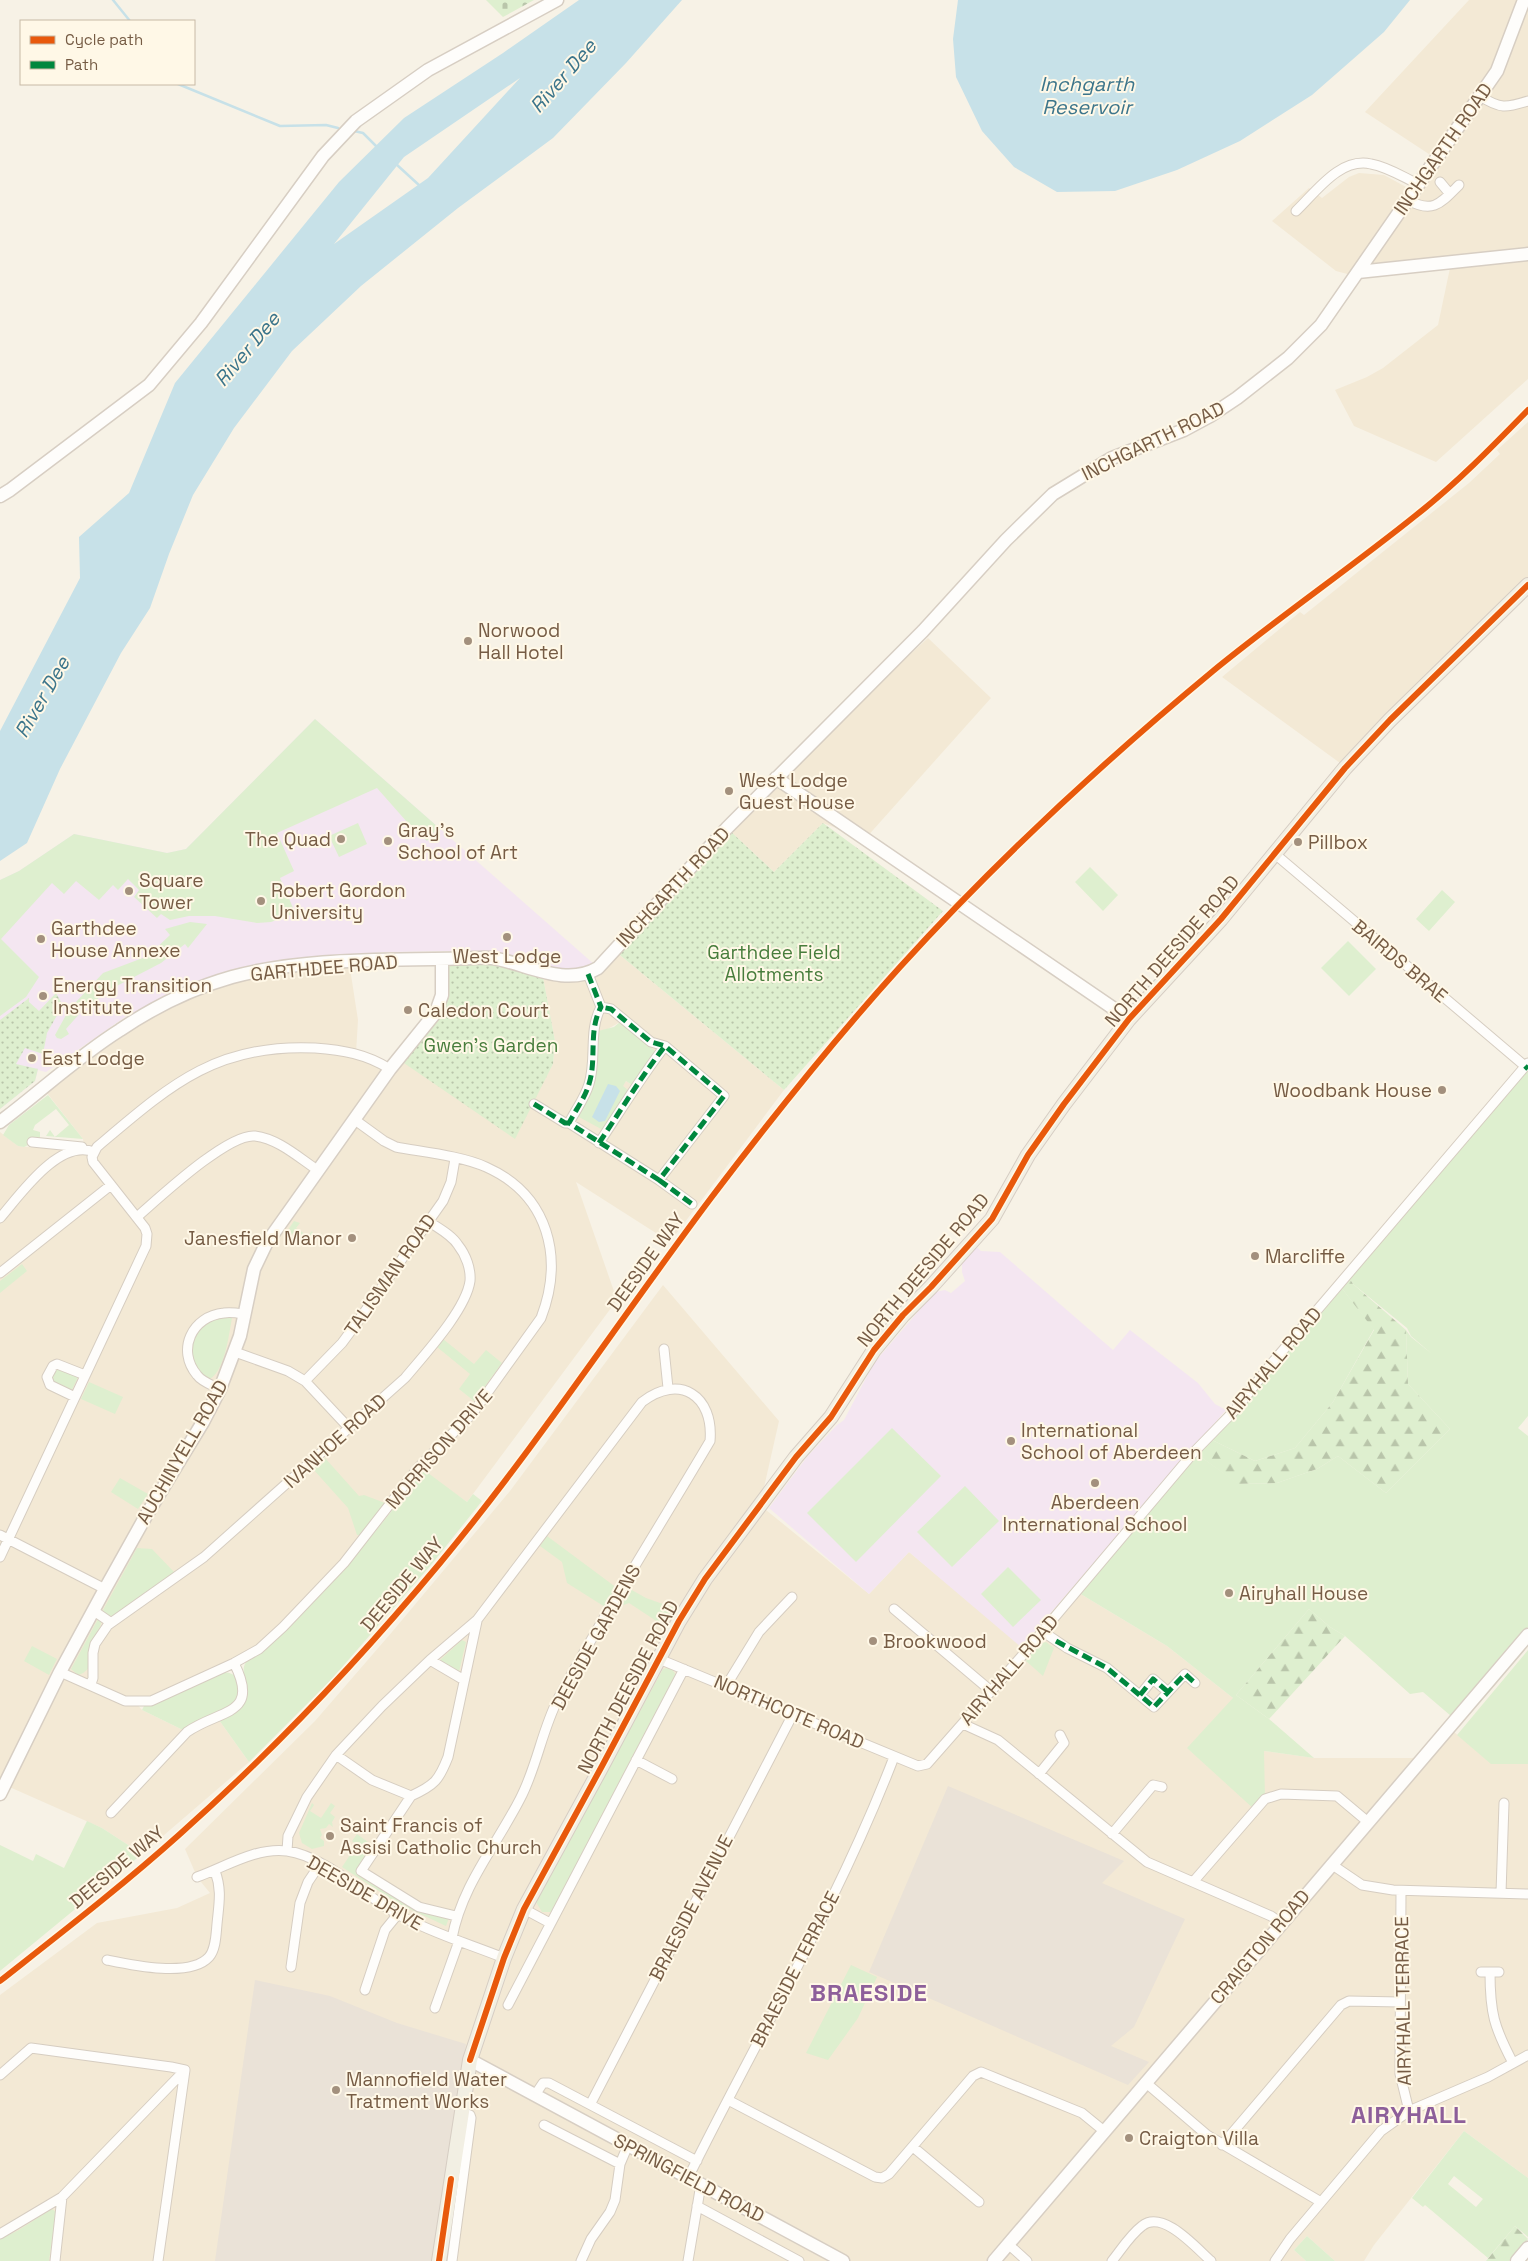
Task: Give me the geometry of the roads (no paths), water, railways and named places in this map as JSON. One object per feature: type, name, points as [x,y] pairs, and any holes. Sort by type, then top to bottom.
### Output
[{"type":"main road","name":"NORTH DEESIDE ROAD","points":[[439,2261],[470,2060],[504,1958],[524,1909],[679,1621],[705,1579],[796,1457],[831,1416],[874,1350],[903,1315],[992,1219],[1028,1155],[1058,1111],[1129,1020],[1221,919],[1345,768],[1390,720],[1528,585]]},
{"type":"street","points":[[0,496],[149,384],[201,322],[323,156],[356,121],[428,70],[557,0]]},
{"type":"street","name":"INCHGARTH ROAD","points":[[593,971],[776,778],[923,631],[1006,540],[1053,494],[1112,458],[1184,430],[1210,416],[1237,398],[1288,358],[1321,325],[1497,71],[1524,0]]},
{"type":"street","points":[[1480,96],[1491,103],[1503,107],[1528,101]]},
{"type":"street","points":[[1296,211],[1331,176],[1350,165],[1370,164],[1383,167],[1418,184]]},
{"type":"street","points":[[1440,182],[1450,194]]},
{"type":"street","points":[[1408,200],[1420,207],[1427,207],[1436,204],[1459,185]]},
{"type":"street","points":[[1358,272],[1528,254]]},
{"type":"street","points":[[776,778],[1129,1020]]},
{"type":"street","name":"BAIRDS BRAE","points":[[1275,854],[1526,1064]]},
{"type":"street","name":"GARTHDEE ROAD","points":[[0,1122],[120,1029],[160,1006],[233,977],[283,968],[349,962],[494,958],[542,972],[566,976],[593,971]]},
{"type":"street","name":"AUCHINYELL ROAD","points":[[0,1794],[60,1672],[105,1589],[220,1389],[240,1336],[243,1314],[254,1269],[266,1244],[390,1069],[441,1004],[442,959]]},
{"type":"street","points":[[569,1123],[589,1085],[593,1061],[592,1050],[596,1016],[601,1007],[593,971]]},
{"type":"street","points":[[601,1007],[611,1009],[651,1042],[665,1046],[724,1096],[659,1180]]},
{"type":"street","points":[[599,1143],[640,1080],[665,1046]]},
{"type":"street","points":[[0,1557],[146,1246],[147,1234],[137,1217],[92,1162],[94,1152],[107,1138],[174,1085],[196,1072],[233,1057],[272,1049],[297,1047],[333,1049],[356,1053],[390,1069]]},
{"type":"street","name":"AIRYHALL ROAD","points":[[918,1766],[927,1764],[963,1724],[1194,1452],[1236,1409],[1272,1363],[1526,1064]]},
{"type":"street","points":[[534,1104],[565,1123],[569,1123],[659,1180],[692,1204]]},
{"type":"street","name":"MORRISON DRIVE","points":[[60,1672],[91,1684],[120,1699],[142,1702],[151,1701],[234,1663],[270,1641],[344,1563],[418,1468],[472,1414],[541,1318],[552,1276],[552,1259],[546,1230],[538,1212],[523,1194],[504,1176],[477,1163],[396,1147],[384,1141],[355,1120]]},
{"type":"street","points":[[137,1217],[203,1162],[243,1137],[253,1136],[274,1141],[319,1171]]},
{"type":"street","points":[[32,1142],[78,1145],[94,1152]]},
{"type":"street","points":[[0,1218],[46,1167],[70,1152],[84,1148]]},
{"type":"street","name":"TALISMAN ROAD","points":[[305,1381],[356,1324],[443,1201],[451,1182],[455,1159]]},
{"type":"street","points":[[0,1273],[111,1185]]},
{"type":"street","name":"IVANHOE ROAD","points":[[91,1684],[95,1644],[110,1622],[204,1557],[405,1378],[451,1319],[467,1292],[470,1273],[463,1252],[457,1243],[428,1221]]},
{"type":"street","points":[[220,1389],[197,1375],[189,1361],[188,1342],[198,1324],[211,1316],[224,1312],[243,1314]]},
{"type":"street","points":[[287,1851],[288,1836],[295,1820],[307,1797],[336,1755],[382,1706],[430,1660],[477,1620],[642,1402],[654,1393],[668,1388],[664,1349]]},
{"type":"street","points":[[235,1352],[288,1371],[305,1381],[349,1428]]},
{"type":"street","points":[[75,1397],[50,1385],[47,1377],[53,1366],[57,1364],[85,1375]]},
{"type":"street","name":"DEESIDE GARDENS","points":[[435,2008],[456,1940],[456,1916],[468,1888],[520,1800],[532,1774],[558,1698],[710,1441],[711,1425],[707,1410],[698,1399],[684,1390],[668,1388]]},
{"type":"street","points":[[0,1535],[105,1589]]},
{"type":"street","points":[[726,1686],[760,1632],[778,1610],[792,1598]]},
{"type":"street","points":[[894,1609],[991,1691]]},
{"type":"street","points":[[94,1611],[110,1622]]},
{"type":"street","points":[[456,1916],[419,1907],[361,1871],[411,1796],[430,1788],[440,1777],[448,1757],[477,1620]]},
{"type":"street","points":[[1042,1631],[1067,1648],[1107,1668],[1154,1707],[1185,1674],[1196,1683]]},
{"type":"street","name":"CRAIGTON ROAD","points":[[994,2261],[1528,1635]]},
{"type":"street","name":"NORTHCOTE ROAD","points":[[660,1659],[918,1766]]},
{"type":"street","points":[[430,1660],[464,1680]]},
{"type":"street","points":[[111,1813],[187,1732],[236,1706],[242,1698],[244,1688],[234,1663]]},
{"type":"street","points":[[508,2005],[684,1669]]},
{"type":"street","points":[[1140,1695],[1153,1679],[1168,1692]]},
{"type":"street","name":"BRAESIDE AVENUE","points":[[591,2103],[793,1714]]},
{"type":"street","points":[[963,1724],[998,1740],[1146,1862],[1271,1916],[1281,1924]]},
{"type":"street","points":[[1039,1774],[1066,1741]]},
{"type":"street","points":[[336,1755],[372,1780],[411,1796]]},
{"type":"street","name":"BRAESIDE TERRACE","points":[[688,2178],[832,1898],[873,1812],[894,1757]]},
{"type":"street","points":[[636,1760],[672,1779]]},
{"type":"street","points":[[1112,1834],[1155,1783]]},
{"type":"street","points":[[1193,1882],[1265,1799],[1280,1794],[1337,1796],[1368,1822]]},
{"type":"street","points":[[1501,1893],[1504,1803]]},
{"type":"street","name":"DEESIDE DRIVE","points":[[197,1878],[255,1854],[287,1851],[320,1864],[398,1914],[419,1925],[504,1958]]},
{"type":"street","points":[[291,1967],[300,1903],[308,1882],[320,1864]]},
{"type":"street","points":[[1331,1864],[1362,1885],[1401,1891],[1528,1894]]},
{"type":"street","points":[[107,1960],[145,1967],[187,1967],[199,1964],[210,1957],[214,1946],[220,1887],[214,1871]]},
{"type":"street","name":"AIRYHALL TERRACE","points":[[1401,1891],[1400,2074],[1409,2111]]},
{"type":"street","points":[[524,1909],[550,1922]]},
{"type":"street","points":[[365,1990],[385,1930],[398,1914]]},
{"type":"street","points":[[1490,1972],[1490,2004],[1494,2021],[1513,2063]]},
{"type":"street","points":[[430,1994],[439,1997]]},
{"type":"street","points":[[1222,2145],[1342,2004],[1349,2001],[1400,2002]]},
{"type":"street","points":[[0,2075],[32,2048],[185,2070]]},
{"type":"street","points":[[1276,2261],[1290,2239],[1382,2131],[1409,2111],[1488,2077],[1528,2054]]},
{"type":"street","name":"SPRINGFIELD ROAD","points":[[470,2060],[701,2184],[824,2256],[843,2261]]},
{"type":"street","points":[[0,2234],[62,2197],[185,2070]]},
{"type":"street","points":[[158,2261],[185,2070]]},
{"type":"street","points":[[728,2100],[875,2177],[882,2178],[889,2174],[973,2076],[981,2072],[1082,2114],[1104,2131]]},
{"type":"street","name":"SPRINGFIELD ROAD","points":[[535,2095],[543,2083],[546,2082],[591,2103],[696,2161]]},
{"type":"street","points":[[1146,2082],[1207,2135],[1321,2202]]},
{"type":"street","points":[[452,2261],[471,2118],[470,2115],[461,2112]]},
{"type":"street","name":"SPRINGFIELD ROAD","points":[[544,2126],[620,2164]]},
{"type":"street","points":[[581,2261],[591,2239],[610,2212],[615,2200],[620,2164],[628,2146]]},
{"type":"street","points":[[913,2147],[979,2202]]},
{"type":"street","points":[[688,2261],[701,2184]]},
{"type":"street","points":[[55,2261],[62,2197]]},
{"type":"street","points":[[697,2206],[799,2261]]},
{"type":"street","points":[[1112,2261],[1142,2225],[1155,2220],[1168,2225],[1212,2261]]},
{"type":"street","points":[[1008,2244],[1027,2261]]},
{"type":"street","points":[[1517,2261],[1528,2248]]},
{"type":"water","name":"River Dee","points":[[579,0],[682,0],[626,63],[553,138],[458,208],[361,286],[292,351],[234,428],[193,495],[150,608],[121,653],[60,769],[27,843],[0,861],[0,731],[80,578],[79,537],[129,493],[175,383],[339,182],[404,118]],"holes":[[[520,78],[428,178],[334,244],[404,157]]]},
{"type":"water","name":"Inchgarth Reservoir","points":[[958,0],[1410,0],[1384,32],[1312,95],[1240,141],[1177,170],[1115,191],[1057,192],[1014,167],[982,131],[956,77],[953,39]]},
{"type":"water","points":[[608,1084],[616,1086],[620,1091],[605,1121],[599,1122],[592,1117]]},
{"type":"waterway","points":[[113,0],[129,20]]},
{"type":"waterway","points":[[180,85],[280,126],[326,125],[338,128]]},
{"type":"waterway","points":[[354,131],[363,133],[377,147]]},
{"type":"waterway","points":[[396,164],[420,186]]},
{"type":"place","name":"Norwood Hall Hotel","points":[[468,641]]},
{"type":"place","name":"West Lodge Guest House","points":[[729,791]]},
{"type":"place","name":"The Quad","points":[[341,839]]},
{"type":"place","name":"Gray's School of Art","points":[[388,841]]},
{"type":"place","name":"Pillbox","points":[[1298,842]]},
{"type":"place","name":"Square Tower","points":[[129,891]]},
{"type":"place","name":"Robert Gordon University","points":[[261,901]]},
{"type":"place","name":"West Lodge","points":[[507,937]]},
{"type":"place","name":"Garthdee House Annexe","points":[[41,939]]},
{"type":"place","name":"Energy Transition Institute","points":[[43,996]]},
{"type":"place","name":"Caledon Court","points":[[408,1010]]},
{"type":"place","name":"East Lodge","points":[[32,1058]]},
{"type":"place","name":"Woodbank House","points":[[1442,1090]]},
{"type":"place","name":"Janesfield Manor","points":[[352,1238]]},
{"type":"place","name":"Marcliffe","points":[[1255,1256]]},
{"type":"place","name":"International School of Aberdeen","points":[[1011,1441]]},
{"type":"place","name":"Aberdeen International School","points":[[1095,1483]]},
{"type":"place","name":"Airyhall House","points":[[1229,1593]]},
{"type":"place","name":"Brookwood","points":[[873,1641]]},
{"type":"place","name":"Saint Francis of Assisi Catholic Church","points":[[330,1836]]},
{"type":"place","name":"Mannofield Water Tratment Works","points":[[336,2090]]},
{"type":"place","name":"Craigton Villa","points":[[1129,2138]]},
{"type":"district","name":"BRAESIDE","points":[[869,1992]]},
{"type":"district","name":"AIRYHALL","points":[[1409,2114]]},
{"type":"park label","name":"Garthdee Field Allotments","points":[[774,963]]},
{"type":"park label","name":"Gwen's Garden","points":[[491,1045]]}]
